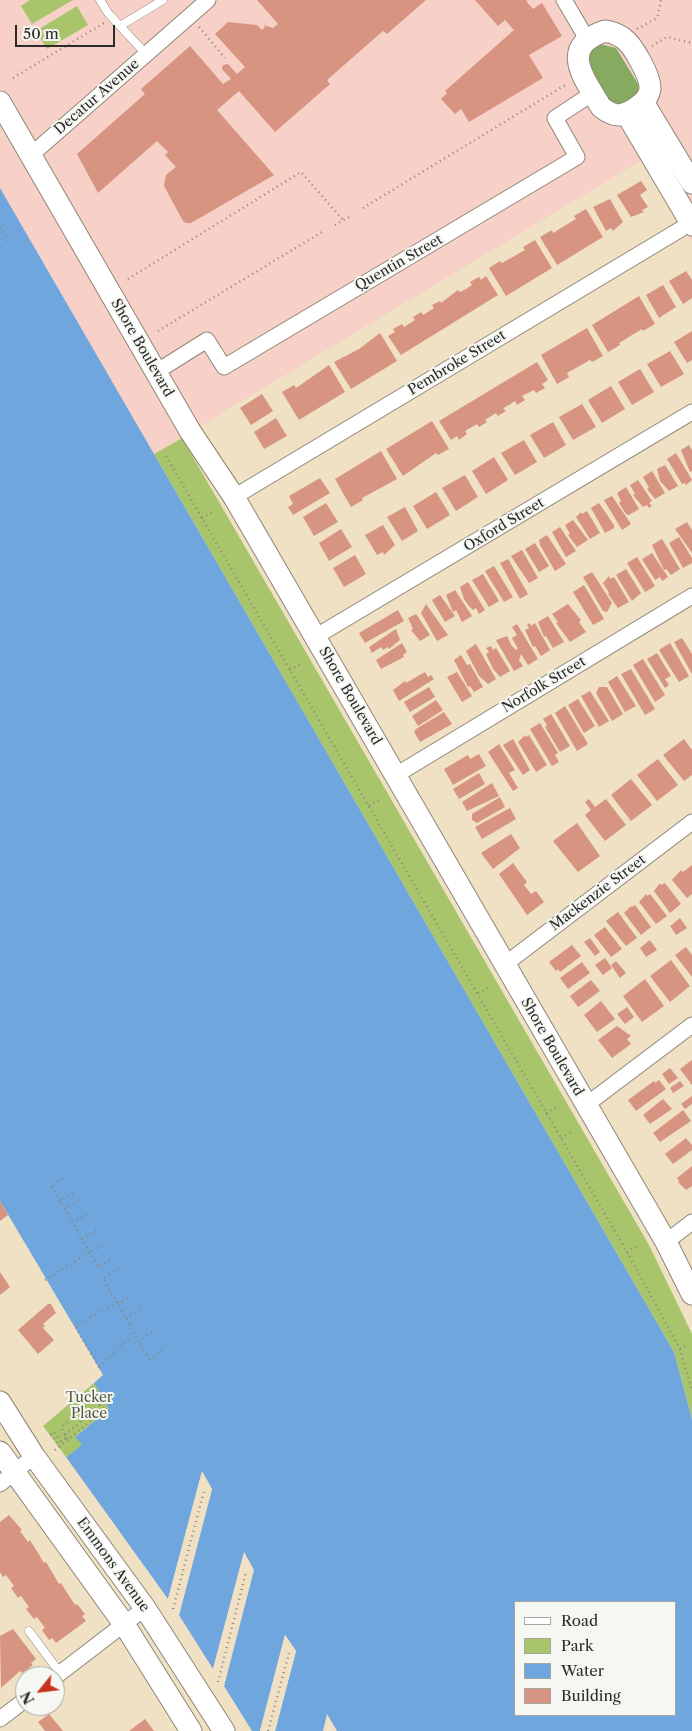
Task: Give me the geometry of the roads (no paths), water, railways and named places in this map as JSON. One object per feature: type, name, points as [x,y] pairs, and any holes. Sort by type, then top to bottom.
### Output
[{"type":"main road","points":[[605,31],[614,33],[624,39],[647,74],[650,90],[635,108],[617,115],[607,112],[593,94],[579,68],[577,60],[578,53],[587,39],[605,31]]},
{"type":"main road","name":"Shore Boulevard","points":[[0,102],[156,372],[234,497],[396,775],[504,965],[666,1242],[692,1294]]},
{"type":"main road","points":[[635,108],[692,183]]},
{"type":"main road","points":[[635,108],[686,227]]},
{"type":"main road","name":"Emmons Avenue","points":[[0,1402],[34,1456],[145,1608],[224,1731]]},
{"type":"main road","name":"Emmons Avenue","points":[[0,1452],[7,1479],[124,1624],[191,1731]]},
{"type":"street","name":"Decatur Avenue","points":[[31,155],[208,0]]},
{"type":"street","points":[[564,0],[587,39]]},
{"type":"street","name":"Quentin Street","points":[[156,372],[207,340],[224,367],[577,156],[555,118],[593,94]]},
{"type":"street","name":"Pembroke Street","points":[[234,497],[686,227]]},
{"type":"street","name":"Oxford Street","points":[[315,637],[692,412]]},
{"type":"street","name":"Norfolk Street","points":[[396,775],[692,596]]},
{"type":"street","name":"Mackenzie Street","points":[[504,965],[692,822]]},
{"type":"street","points":[[586,1105],[692,1025]]},
{"type":"street","points":[[666,1242],[692,1222]]},
{"type":"street","points":[[7,1479],[34,1456]]},
{"type":"street","points":[[65,1669],[145,1608]]},
{"type":"street","points":[[0,1719],[15,1708]]},
{"type":"lane","points":[[100,0],[112,18],[146,54]]},
{"type":"lane","points":[[120,26],[163,0]]},
{"type":"lane","points":[[29,1631],[51,1666]]},
{"type":"water","points":[[0,188],[674,1352],[692,1419],[692,1731],[337,1731],[327,1714],[323,1731],[275,1731],[296,1651],[285,1635],[260,1731],[252,1731],[224,1686],[253,1571],[244,1553],[213,1669],[179,1615],[212,1489],[202,1472],[168,1599],[66,1457],[82,1445],[75,1437],[109,1409],[94,1383],[103,1375],[0,1201]]},
{"type":"park label","name":"Tucker Place","points":[[89,1406]]}]
